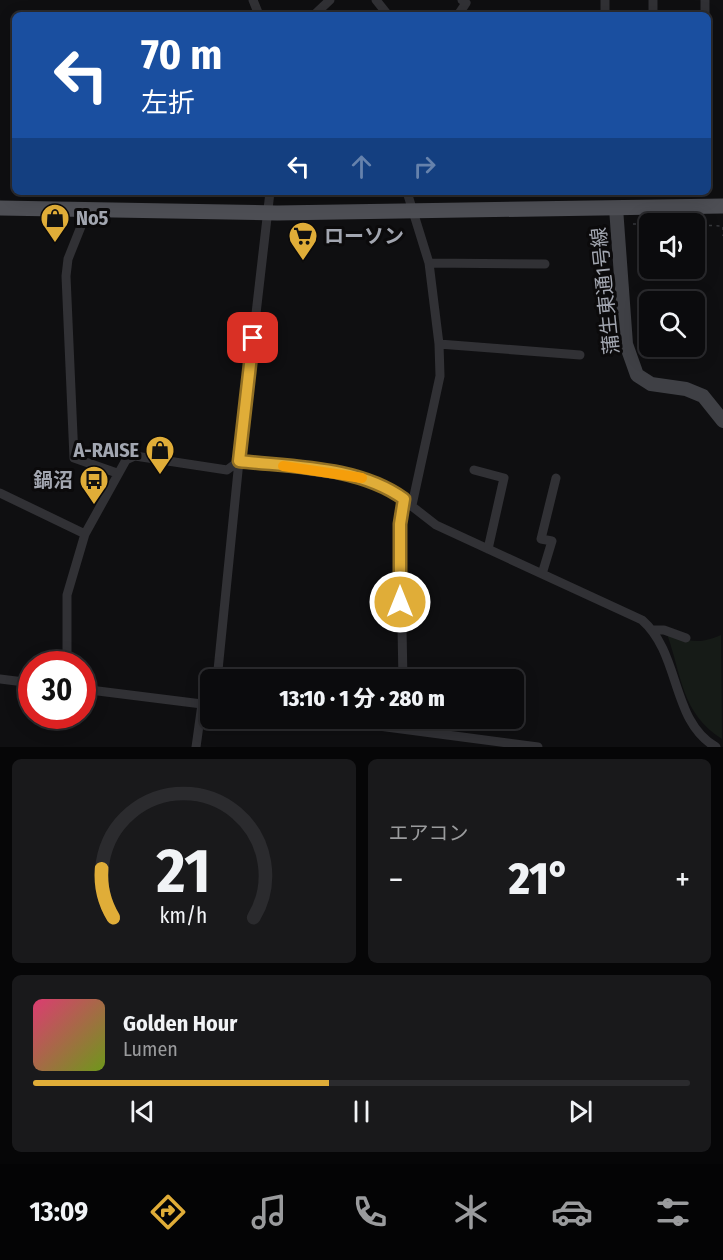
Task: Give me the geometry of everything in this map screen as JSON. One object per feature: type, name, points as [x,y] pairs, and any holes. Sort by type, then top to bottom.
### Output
[{"type":"main road","points":[[0,208],[268,213],[723,206]]},
{"type":"street","points":[[317,12],[330,0]]},
{"type":"street","points":[[376,0],[386,12]]},
{"type":"street","points":[[218,669],[270,195]]},
{"type":"street","points":[[408,195],[429,262],[439,344],[440,376],[412,506]]},
{"type":"street","name":"蒲生東通1号線","points":[[616,208],[626,344],[637,375],[651,384],[686,389],[703,396],[723,421]]},
{"type":"street","points":[[88,209],[68,259],[66,276],[74,458],[117,473]]},
{"type":"street","points":[[429,262],[545,264]]},
{"type":"street","points":[[439,344],[580,355]]},
{"type":"street","points":[[67,651],[67,596],[85,534],[126,460],[135,456],[227,470],[239,461],[364,479],[391,490],[436,525],[618,607],[653,630],[670,661],[687,714],[697,730],[716,747]]},
{"type":"street","points":[[474,470],[504,478],[488,549]]},
{"type":"street","points":[[542,574],[552,541],[541,539],[556,478]]},
{"type":"street","points":[[0,493],[85,534]]},
{"type":"street","points":[[403,669],[400,524],[404,499]]},
{"type":"street","points":[[653,630],[664,630],[686,638]]},
{"type":"street","points":[[0,679],[18,681]]},
{"type":"street","points":[[96,691],[200,703]]},
{"type":"street","points":[[196,747],[200,729]]},
{"type":"street","points":[[398,729],[501,745],[538,747]]},
{"type":"path","points":[[633,224],[639,224]]},
{"type":"path","points":[[705,225],[723,226],[723,236]]},
{"type":"shaded area","points":[[667,634],[694,641],[721,635],[722,739],[708,729],[698,718],[691,705],[680,679]]},
{"type":"slow traffic","points":[[283,466],[362,478]]},
{"type":"place","name":"No5","points":[[55,244]]},
{"type":"place","name":"ローソン","points":[[303,262]]},
{"type":"place","name":"A-RAISE","points":[[160,476]]},
{"type":"place","name":"鍋沼","points":[[94,506]]},
{"type":"route","points":[[253,338],[239,461],[316,470],[364,479],[391,490],[404,499],[400,524],[400,602]]}]
